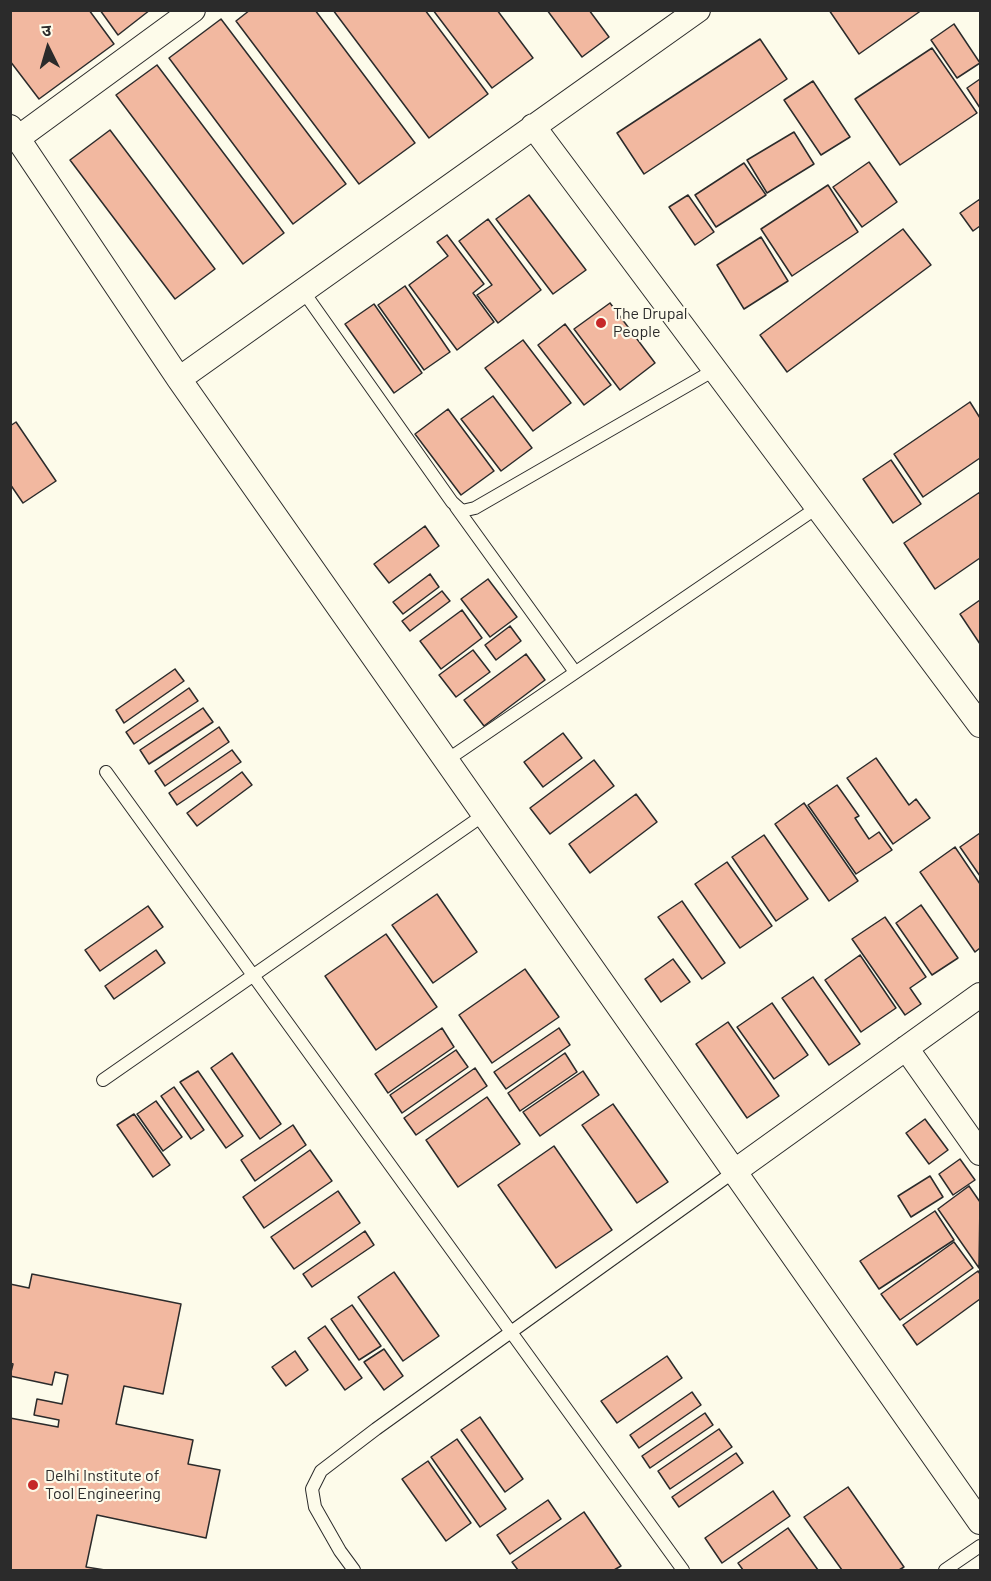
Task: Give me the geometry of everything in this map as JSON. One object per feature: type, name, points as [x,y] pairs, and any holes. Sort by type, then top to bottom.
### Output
[{"type":"street","points":[[193,10],[14,132],[179,379],[981,1522]]},
{"type":"street","points":[[179,379],[698,10]]},
{"type":"street","points":[[533,126],[981,725]]},
{"type":"street","points":[[735,1171],[981,995]]},
{"type":"street","points":[[906,1048],[981,1153]]},
{"type":"lane","points":[[303,291],[575,672]]},
{"type":"lane","points":[[456,507],[462,511],[475,508],[716,369]]},
{"type":"lane","points":[[447,760],[818,507]]},
{"type":"lane","points":[[106,772],[683,1570]]},
{"type":"lane","points":[[103,1080],[484,814]]},
{"type":"lane","points":[[354,1570],[340,1551],[315,1507],[312,1488],[321,1471],[735,1171]]},
{"type":"lane","points":[[945,1570],[981,1545]]},
{"type":"building","points":[[10,10],[89,10],[114,44],[39,99],[10,61]]},
{"type":"building","points":[[100,10],[150,10],[118,35]]},
{"type":"building","points":[[250,10],[315,10],[415,143],[359,184],[236,21]]},
{"type":"building","points":[[333,10],[425,10],[488,94],[429,138]]},
{"type":"building","points":[[433,10],[497,10],[533,58],[492,88]]},
{"type":"building","points":[[547,10],[589,10],[609,37],[582,57]]},
{"type":"building","points":[[829,10],[922,10],[859,54]]},
{"type":"building","points":[[221,19],[346,184],[293,224],[169,58]]},
{"type":"building","points":[[954,24],[980,63],[957,78],[931,40]]},
{"type":"building","points":[[760,39],[787,79],[644,174],[617,133]]},
{"type":"building","points":[[932,48],[977,113],[900,165],[855,99]]},
{"type":"building","points":[[157,65],[284,233],[243,264],[116,95]]},
{"type":"building","points":[[980,79],[980,108],[967,88]]},
{"type":"building","points":[[813,81],[850,137],[821,155],[784,100]]},
{"type":"building","points":[[110,130],[215,269],[175,299],[70,160]]},
{"type":"building","points":[[794,132],[814,164],[767,193],[747,160]]},
{"type":"building","points":[[869,162],[897,202],[862,227],[833,187]]},
{"type":"building","points":[[744,163],[766,195],[716,227],[695,195]]},
{"type":"building","points":[[828,185],[858,232],[792,276],[761,229]]},
{"type":"building","points":[[529,195],[586,270],[553,294],[496,219]]},
{"type":"building","points":[[688,195],[714,232],[695,245],[669,207]]},
{"type":"building","points":[[980,199],[980,226],[973,231],[960,213]]},
{"type":"building","points":[[488,219],[541,290],[498,323],[477,295],[492,285],[459,241]]},
{"type":"building","points":[[903,229],[931,265],[787,372],[760,335]]},
{"type":"building","points":[[447,235],[484,284],[473,293],[494,322],[457,350],[409,285],[448,256],[437,242]]},
{"type":"building","points":[[761,237],[788,281],[744,309],[717,265]]},
{"type":"building","points":[[405,286],[450,352],[424,370],[378,305]]},
{"type":"building","points":[[610,303],[655,363],[620,390],[574,329]]},
{"type":"building","points":[[374,304],[422,373],[394,393],[345,324]]},
{"type":"building","points":[[565,324],[611,385],[584,405],[538,345]]},
{"type":"building","points":[[523,340],[571,403],[533,431],[485,368]]},
{"type":"building","points":[[493,396],[532,448],[501,471],[461,419]]},
{"type":"building","points":[[970,402],[980,418],[980,458],[923,497],[894,454]]},
{"type":"building","points":[[448,409],[494,471],[461,495],[415,434]]},
{"type":"building","points":[[16,422],[56,481],[23,503],[10,484],[10,426]]},
{"type":"building","points":[[891,460],[921,504],[893,523],[863,479]]},
{"type":"building","points":[[980,492],[980,558],[935,589],[904,543]]},
{"type":"building","points":[[425,526],[439,546],[389,583],[374,564]]},
{"type":"building","points":[[430,574],[439,587],[403,614],[393,602]]},
{"type":"building","points":[[488,579],[517,617],[490,637],[461,599]]},
{"type":"building","points":[[442,591],[450,601],[410,631],[402,621]]},
{"type":"building","points":[[980,600],[980,644],[960,614]]},
{"type":"building","points":[[462,610],[482,638],[441,669],[420,641]]},
{"type":"building","points":[[510,626],[521,641],[496,660],[485,645]]},
{"type":"building","points":[[473,650],[490,672],[456,697],[439,675]]},
{"type":"building","points":[[526,654],[545,680],[484,726],[464,700]]},
{"type":"building","points":[[175,669],[184,681],[124,723],[116,710]]},
{"type":"building","points":[[189,688],[198,701],[134,744],[126,732]]},
{"type":"building","points":[[203,708],[213,722],[149,764],[140,750]]},
{"type":"building","points":[[219,727],[229,742],[165,786],[155,771]]},
{"type":"building","points":[[563,733],[582,758],[543,787],[524,762]]},
{"type":"building","points":[[232,750],[241,762],[177,805],[169,793]]},
{"type":"building","points":[[876,758],[909,805],[916,799],[930,818],[893,844],[847,778]]},
{"type":"building","points":[[594,760],[614,786],[550,834],[530,808]]},
{"type":"building","points":[[242,772],[252,785],[197,826],[187,813]]},
{"type":"building","points":[[837,785],[859,816],[855,818],[869,839],[879,832],[892,850],[856,874],[808,805]]},
{"type":"building","points":[[636,794],[657,822],[590,873],[569,844]]},
{"type":"building","points":[[804,803],[858,881],[829,901],[775,824]]},
{"type":"building","points":[[980,833],[980,876],[960,847]]},
{"type":"building","points":[[764,835],[808,899],[776,921],[732,857]]},
{"type":"building","points":[[955,847],[980,884],[980,948],[975,952],[920,872]]},
{"type":"building","points":[[727,862],[772,926],[740,948],[695,884]]},
{"type":"building","points":[[437,894],[477,952],[433,983],[392,925]]},
{"type":"building","points":[[682,901],[725,963],[702,979],[658,917]]},
{"type":"building","points":[[921,905],[958,958],[932,975],[896,923]]},
{"type":"building","points":[[148,906],[163,927],[100,971],[85,950]]},
{"type":"building","points":[[885,917],[926,977],[910,988],[921,1004],[905,1015],[852,939]]},
{"type":"building","points":[[386,934],[437,1007],[376,1050],[325,976]]},
{"type":"building","points":[[156,950],[165,963],[114,999],[105,986]]},
{"type":"building","points":[[860,955],[896,1008],[861,1032],[825,980]]},
{"type":"building","points":[[673,959],[690,982],[661,1002],[645,979]]},
{"type":"building","points":[[525,969],[559,1017],[492,1063],[459,1015]]},
{"type":"building","points":[[813,977],[860,1044],[829,1065],[782,998]]},
{"type":"building","points":[[772,1003],[808,1055],[774,1079],[737,1027]]},
{"type":"building","points":[[728,1022],[779,1096],[747,1118],[696,1044]]},
{"type":"building","points":[[442,1028],[454,1047],[388,1093],[375,1074]]},
{"type":"building","points":[[559,1028],[570,1045],[506,1089],[494,1072]]},
{"type":"building","points":[[456,1050],[468,1067],[402,1113],[390,1095]]},
{"type":"building","points":[[232,1053],[281,1124],[260,1139],[211,1068]]},
{"type":"building","points":[[565,1053],[577,1072],[520,1111],[508,1093]]},
{"type":"building","points":[[475,1068],[487,1086],[416,1135],[404,1118]]},
{"type":"building","points":[[198,1071],[243,1136],[226,1148],[180,1082]]},
{"type":"building","points":[[583,1071],[599,1095],[540,1136],[523,1112]]},
{"type":"building","points":[[174,1087],[204,1130],[191,1139],[161,1096]]},
{"type":"building","points":[[487,1097],[520,1144],[458,1187],[426,1140]]},
{"type":"building","points":[[156,1101],[182,1137],[163,1151],[137,1114]]},
{"type":"building","points":[[613,1104],[668,1182],[637,1203],[582,1125]]},
{"type":"building","points":[[134,1114],[170,1165],[153,1177],[117,1125]]},
{"type":"building","points":[[925,1119],[948,1150],[929,1164],[906,1133]]},
{"type":"building","points":[[293,1125],[306,1145],[255,1181],[241,1160]]},
{"type":"building","points":[[554,1146],[612,1230],[556,1268],[498,1185]]},
{"type":"building","points":[[310,1150],[332,1181],[264,1228],[243,1197]]},
{"type":"building","points":[[960,1159],[975,1180],[953,1195],[939,1174]]},
{"type":"building","points":[[930,1176],[943,1197],[911,1217],[898,1196]]},
{"type":"building","points":[[969,1186],[980,1202],[979,1268],[938,1209]]},
{"type":"building","points":[[338,1191],[360,1223],[294,1269],[271,1237]]},
{"type":"building","points":[[935,1211],[954,1240],[879,1289],[860,1261]]},
{"type":"building","points":[[365,1231],[374,1245],[312,1287],[303,1274]]},
{"type":"building","points":[[954,1242],[973,1268],[900,1320],[881,1294]]},
{"type":"building","points":[[978,1271],[980,1299],[917,1345],[903,1325]]},
{"type":"building","points":[[394,1272],[439,1336],[403,1361],[358,1297]]},
{"type":"building","points":[[32,1274],[181,1304],[163,1394],[124,1386],[116,1424],[193,1440],[188,1464],[220,1470],[206,1538],[97,1515],[86,1567],[105,1570],[10,1570],[10,1418],[58,1427],[59,1420],[34,1415],[37,1399],[62,1404],[68,1375],[55,1372],[52,1385],[10,1376],[13,1364],[10,1363],[10,1284],[29,1288]]},
{"type":"building","points":[[352,1305],[381,1346],[359,1360],[331,1319]]},
{"type":"building","points":[[325,1326],[362,1378],[345,1390],[308,1338]]},
{"type":"building","points":[[384,1349],[403,1376],[384,1390],[364,1362]]},
{"type":"building","points":[[295,1351],[308,1370],[286,1386],[272,1367]]},
{"type":"building","points":[[667,1356],[682,1378],[617,1423],[601,1401]]},
{"type":"building","points":[[692,1392],[701,1405],[639,1448],[630,1435]]},
{"type":"building","points":[[705,1413],[713,1425],[650,1468],[642,1456]]},
{"type":"building","points":[[480,1417],[523,1479],[505,1492],[461,1430]]},
{"type":"building","points":[[719,1429],[732,1447],[670,1489],[658,1471]]},
{"type":"building","points":[[457,1439],[506,1509],[480,1527],[431,1457]]},
{"type":"building","points":[[736,1453],[743,1463],[679,1507],[672,1497]]},
{"type":"building","points":[[428,1461],[471,1523],[446,1541],[402,1479]]},
{"type":"building","points":[[848,1487],[904,1567],[899,1570],[842,1570],[804,1517]]},
{"type":"building","points":[[773,1491],[790,1516],[722,1563],[705,1538]]},
{"type":"building","points":[[548,1500],[561,1519],[510,1554],[497,1535]]},
{"type":"building","points":[[584,1512],[621,1566],[614,1570],[518,1570],[512,1562]]},
{"type":"building","points":[[788,1528],[818,1570],[743,1570],[738,1563]]},
{"type":"place","name":"The Drupal People","points":[[601,323]]},
{"type":"place","name":"Delhi Institute of Tool Engineering","points":[[33,1485]]}]
